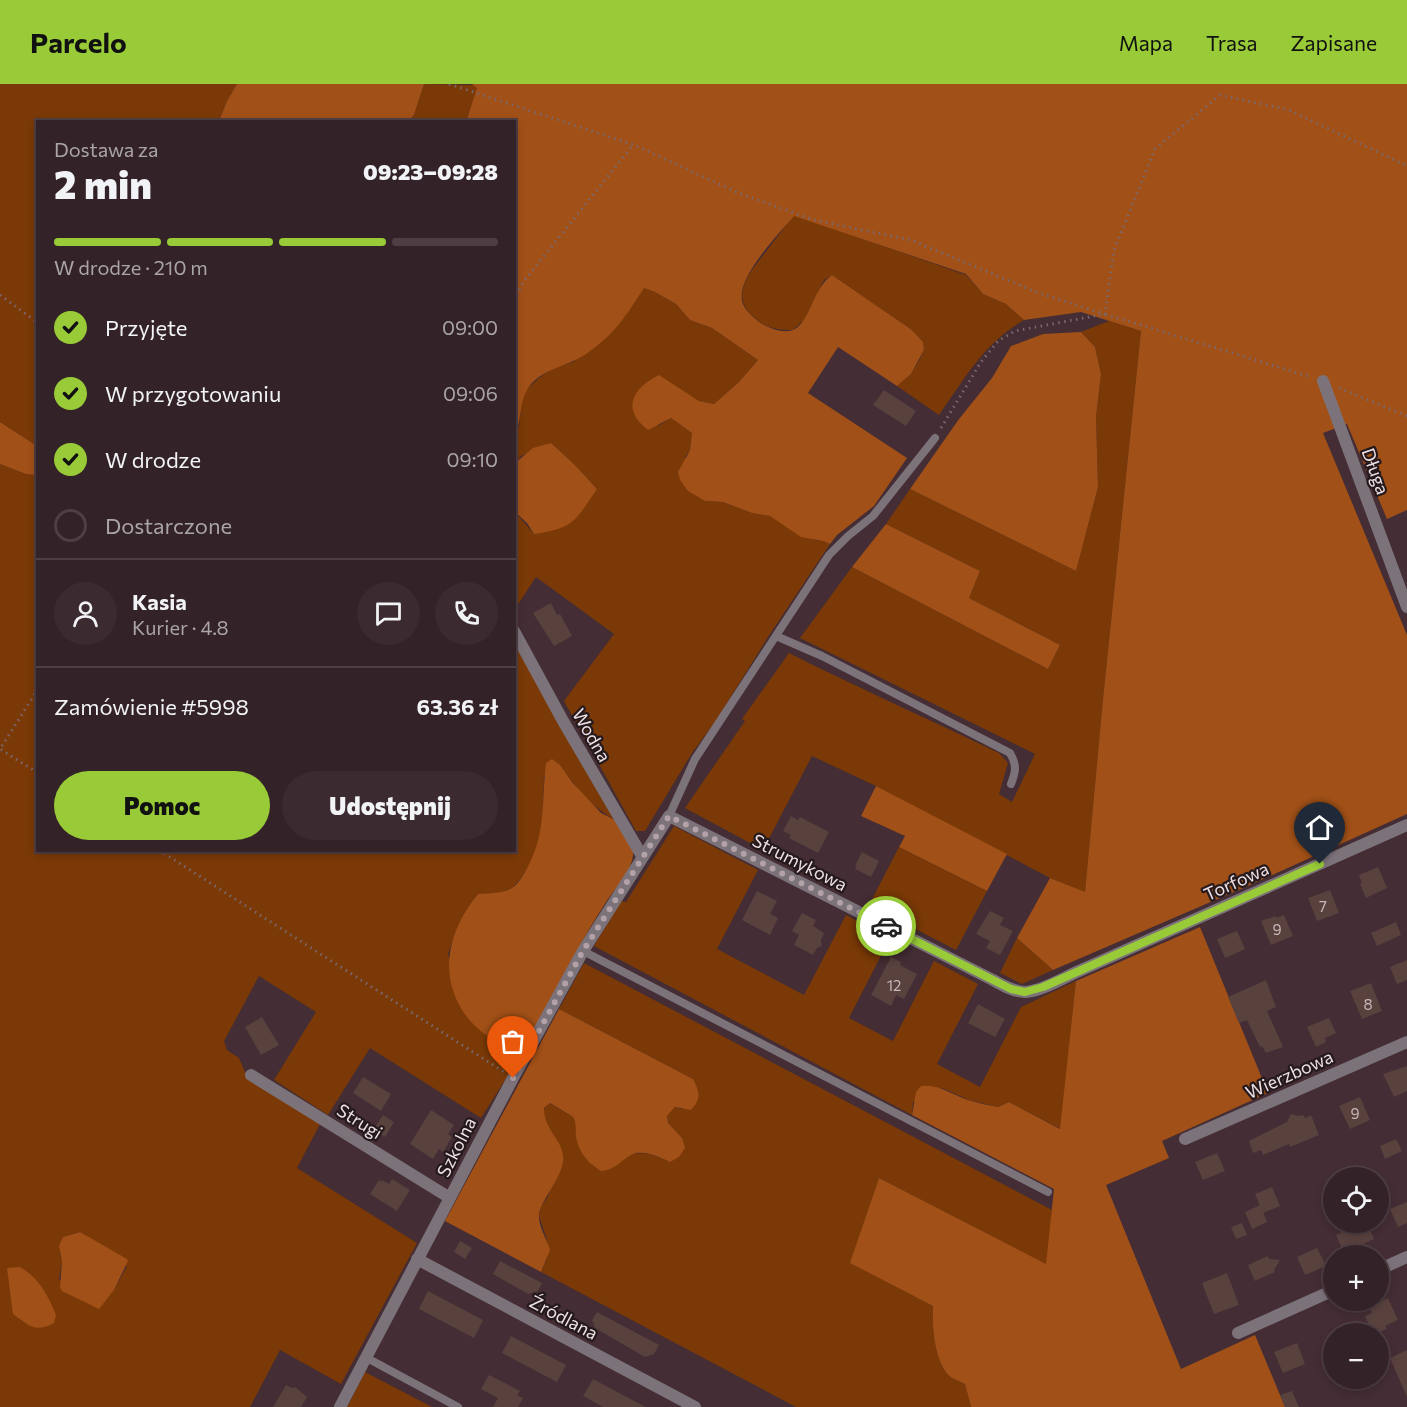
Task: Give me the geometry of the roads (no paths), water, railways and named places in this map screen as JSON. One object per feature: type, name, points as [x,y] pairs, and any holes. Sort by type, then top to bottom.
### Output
[{"type":"street","name":"Długa","points":[[1323,381],[1407,607]]},
{"type":"street","name":"Wodna","points":[[516,635],[563,722],[642,856]]},
{"type":"street","name":"Szkolna","points":[[340,1407],[513,1078],[583,951],[669,816]]},
{"type":"street","name":"Strumykowa","points":[[669,816],[1011,989],[1025,992],[1043,987],[1079,971]]},
{"type":"street","name":"Torfowa","points":[[1079,971],[1407,825]]},
{"type":"street","name":"Wierzbowa","points":[[1185,1139],[1407,1042]]},
{"type":"street","name":"Strugi","points":[[251,1075],[450,1198]]},
{"type":"street","points":[[1389,1265],[1407,1257]]},
{"type":"street","name":"Źródlana","points":[[417,1259],[695,1407]]},
{"type":"street","points":[[1238,1333],[1323,1295]]},
{"type":"lane","points":[[669,816],[695,759],[829,555],[873,516],[935,438]]},
{"type":"lane","points":[[776,636],[822,656],[1010,753],[1016,763],[1011,784]]},
{"type":"lane","points":[[583,951],[1048,1192]]},
{"type":"lane","points":[[367,1358],[458,1407]]}]
